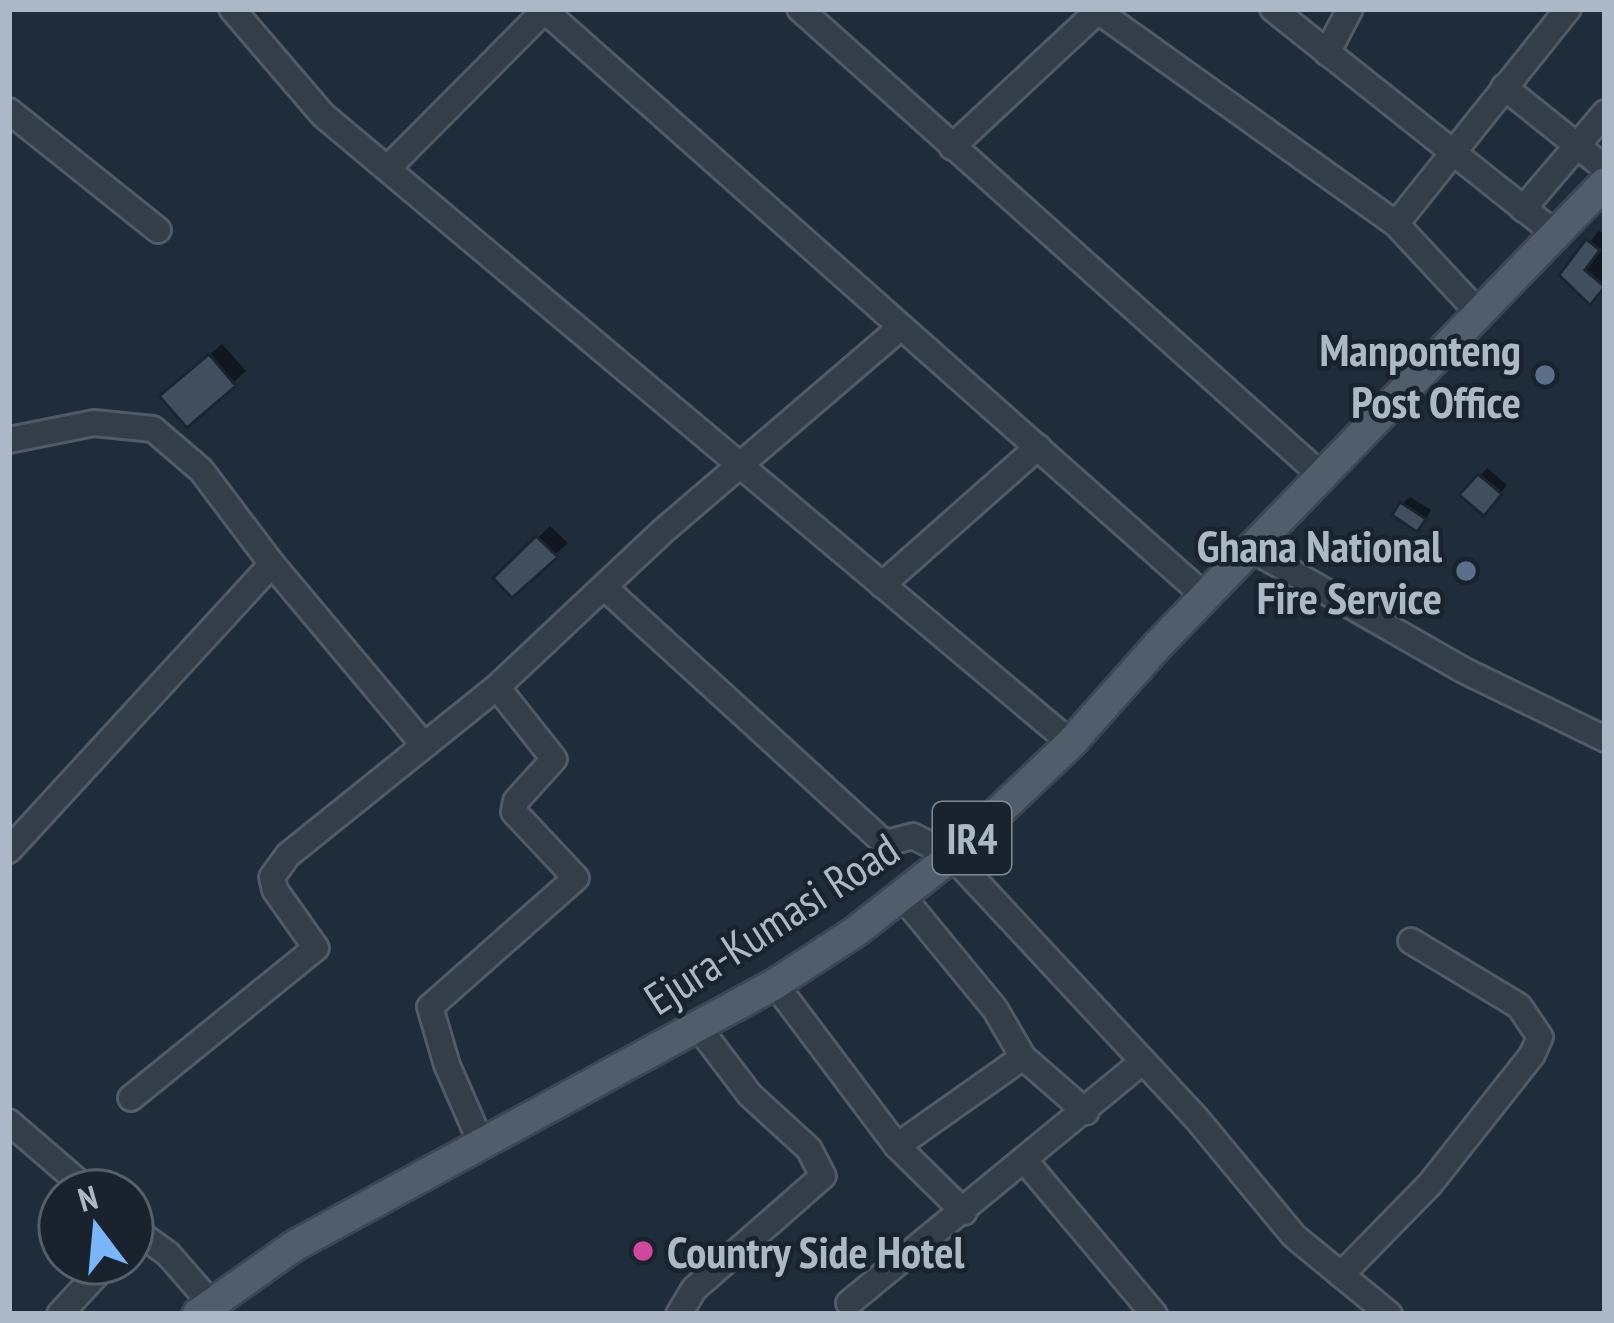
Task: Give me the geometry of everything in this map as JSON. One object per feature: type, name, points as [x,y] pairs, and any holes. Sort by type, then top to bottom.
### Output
[{"type":"main road","name":"Ejura-Kumasi Road","points":[[204,1308],[294,1246],[775,984],[952,856],[1071,743],[1321,475],[1605,183]]},
{"type":"street","points":[[232,9],[323,115],[1071,743]]},
{"type":"street","points":[[800,9],[1321,475]]},
{"type":"street","points":[[1273,9],[1557,235]]},
{"type":"street","points":[[1327,53],[1350,9]]},
{"type":"street","points":[[1396,224],[1568,9]]},
{"type":"street","points":[[952,147],[1099,10],[1396,224],[1478,312]]},
{"type":"street","points":[[388,168],[554,12],[900,328],[1206,597]]},
{"type":"street","points":[[1504,87],[1605,168]]},
{"type":"street","points":[[9,111],[158,230]]},
{"type":"street","points":[[1523,209],[1605,113]]},
{"type":"street","points":[[130,1099],[316,948],[272,877],[288,855],[497,687],[663,531],[741,470],[900,328]]},
{"type":"street","points":[[9,440],[94,423],[153,429],[201,470],[272,564],[423,744]]},
{"type":"street","points":[[882,586],[1038,446]]},
{"type":"street","points":[[1253,550],[1484,682],[1605,739]]},
{"type":"street","points":[[9,850],[272,564]]},
{"type":"street","points":[[604,587],[879,838],[887,843],[913,836],[952,856],[1294,1236],[1390,1314]]},
{"type":"street","points":[[482,1145],[447,1065],[430,1007],[576,878],[514,812],[516,801],[554,759],[497,687]]},
{"type":"street","points":[[902,896],[995,1009],[1023,1057],[1086,1112]]},
{"type":"street","points":[[1341,1275],[1430,1184],[1532,1055],[1540,1037],[1519,1006],[1411,941]]},
{"type":"street","points":[[775,984],[897,1145],[964,1212]]},
{"type":"street","points":[[679,1314],[694,1289],[823,1176],[808,1149],[750,1095],[699,1028]]},
{"type":"street","points":[[897,1145],[1023,1057]]},
{"type":"street","points":[[849,1304],[1142,1062]]},
{"type":"street","points":[[9,1122],[61,1167]]},
{"type":"street","points":[[1026,1162],[1154,1314]]},
{"type":"street","points":[[156,1246],[168,1254],[204,1308]]},
{"type":"street","points":[[60,1314],[85,1287]]},
{"type":"building","points":[[1586,239],[1600,250],[1585,270],[1605,287],[1590,305],[1559,275]]},
{"type":"building","points":[[209,354],[236,386],[187,428],[159,396]]},
{"type":"building","points":[[1478,474],[1502,494],[1484,516],[1459,495]]},
{"type":"building","points":[[1400,502],[1426,519],[1417,532],[1392,515]]},
{"type":"building","points":[[536,536],[558,557],[512,598],[493,578]]},
{"type":"place","name":"Manponteng Post Office","points":[[1545,375]]},
{"type":"place","name":"Ghana National Fire Service","points":[[1466,571]]},
{"type":"place","name":"Country Side Hotel","points":[[643,1251]]}]
